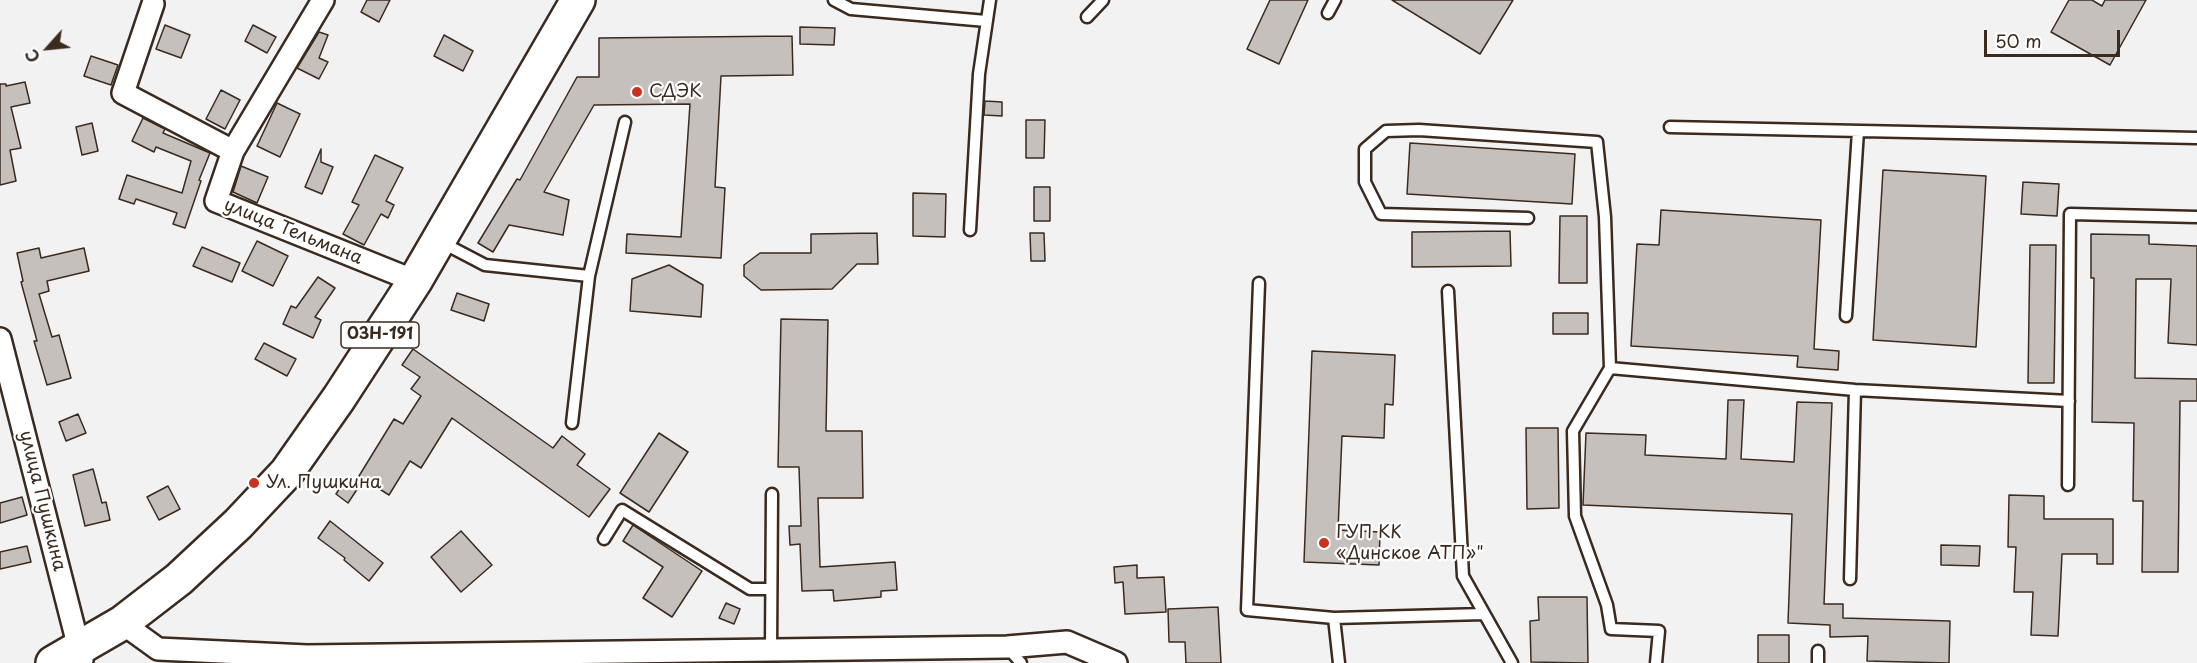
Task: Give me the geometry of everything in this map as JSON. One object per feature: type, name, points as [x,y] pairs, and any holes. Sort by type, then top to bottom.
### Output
[{"type":"main road","name":"03Н-191","points":[[72,658],[179,579],[238,524],[287,472],[339,398],[415,281],[578,0]]},
{"type":"street","name":"улица Тельмана","points":[[323,0],[233,151],[216,201],[415,281]]},
{"type":"street","points":[[153,4],[123,93],[233,151]]},
{"type":"street","name":"улица Пушкина","points":[[0,339],[6,385],[72,658]]},
{"type":"street","points":[[122,623],[159,649],[307,656],[771,650],[921,656],[1067,642],[1116,663]]},
{"type":"lane","points":[[834,0],[851,9],[986,21]]},
{"type":"lane","points":[[970,230],[979,74],[990,0]]},
{"type":"lane","points":[[1087,17],[1103,0]]},
{"type":"lane","points":[[1328,13],[1335,0]]},
{"type":"lane","points":[[572,423],[590,276],[625,122]]},
{"type":"lane","points":[[1670,127],[2197,138]]},
{"type":"lane","points":[[1528,218],[1381,214],[1365,182],[1365,149],[1386,131],[1419,130],[1597,142],[1605,217],[1610,368],[1573,431],[1575,516],[1607,605],[1611,629],[1659,631],[1656,663]]},
{"type":"lane","points":[[1846,316],[1858,131]]},
{"type":"lane","points":[[2068,485],[2070,214],[2197,217]]},
{"type":"lane","points":[[438,241],[485,265],[590,276]]},
{"type":"lane","points":[[1259,283],[1247,610],[1334,618],[1484,614]]},
{"type":"lane","points":[[1448,291],[1463,576],[1512,663]]},
{"type":"lane","points":[[1610,368],[1855,390],[2069,401]]},
{"type":"lane","points":[[1850,579],[1855,390]]},
{"type":"lane","points":[[771,650],[772,494]]},
{"type":"lane","points":[[604,539],[622,510],[750,589],[771,589]]},
{"type":"lane","points":[[1334,618],[1339,663]]},
{"type":"lane","points":[[1006,647],[1021,663]]},
{"type":"building","points":[[367,0],[390,0],[379,22],[361,12]]},
{"type":"building","points":[[1270,0],[1308,0],[1279,64],[1247,49]]},
{"type":"building","points":[[1392,0],[1513,0],[1480,54]]},
{"type":"building","points":[[2069,0],[2092,0],[2102,6],[2105,0],[2146,0],[2110,65],[2051,32]]},
{"type":"building","points":[[165,25],[190,35],[181,58],[156,49]]},
{"type":"building","points":[[253,25],[276,37],[267,53],[245,41]]},
{"type":"building","points":[[800,27],[835,28],[834,45],[800,44]]},
{"type":"building","points":[[319,32],[328,35],[319,58],[328,62],[319,79],[297,68]]},
{"type":"building","points":[[444,35],[473,51],[463,71],[434,56]]},
{"type":"building","points":[[792,36],[793,75],[721,76],[715,187],[725,188],[721,258],[626,253],[627,234],[681,237],[690,104],[594,105],[544,192],[569,200],[563,235],[509,225],[493,252],[478,243],[517,179],[520,180],[577,77],[599,77],[599,38]]},
{"type":"building","points":[[91,56],[118,65],[111,85],[84,76]]},
{"type":"building","points":[[25,82],[30,103],[11,107],[21,148],[10,150],[16,181],[0,185],[0,84],[6,84],[6,86]]},
{"type":"building","points":[[221,90],[240,100],[225,129],[206,119]]},
{"type":"building","points":[[985,101],[1002,102],[1002,116],[984,115]]},
{"type":"building","points":[[277,103],[300,114],[280,157],[257,146]]},
{"type":"building","points":[[143,118],[165,129],[163,133],[210,153],[199,180],[201,181],[185,228],[173,224],[177,213],[136,199],[134,204],[119,199],[127,175],[182,193],[191,161],[156,147],[154,152],[132,141]]},
{"type":"building","points":[[1026,120],[1045,120],[1044,158],[1026,158]]},
{"type":"building","points":[[92,123],[98,151],[82,155],[76,127]]},
{"type":"building","points":[[1410,143],[1575,154],[1572,204],[1407,194]]},
{"type":"building","points":[[321,149],[321,162],[333,167],[322,194],[305,187]]},
{"type":"building","points":[[375,155],[403,168],[386,201],[394,205],[388,218],[381,214],[364,245],[343,234],[359,205],[352,202]]},
{"type":"building","points":[[241,166],[268,177],[257,203],[233,192]]},
{"type":"building","points":[[1883,170],[1986,176],[1976,347],[1873,340]]},
{"type":"building","points":[[2023,182],[2059,184],[2057,216],[2021,214]]},
{"type":"building","points":[[1034,187],[1050,187],[1050,221],[1034,221]]},
{"type":"building","points":[[913,193],[946,194],[945,237],[913,236]]},
{"type":"building","points":[[1661,210],[1821,220],[1814,349],[1839,351],[1838,370],[1797,367],[1798,356],[1631,346],[1637,244],[1659,245]]},
{"type":"building","points":[[1560,216],[1587,216],[1587,283],[1559,283]]},
{"type":"building","points":[[1510,231],[1511,266],[1412,267],[1412,232]]},
{"type":"building","points":[[877,233],[878,264],[857,264],[832,289],[761,290],[744,276],[744,265],[760,253],[811,253],[811,234]]},
{"type":"building","points":[[1030,233],[1044,233],[1045,261],[1031,261]]},
{"type":"building","points":[[2091,234],[2149,235],[2149,244],[2197,246],[2197,345],[2168,343],[2171,279],[2136,279],[2135,378],[2197,379],[2197,401],[2180,401],[2178,572],[2142,572],[2143,501],[2133,501],[2134,423],[2092,422],[2094,278],[2091,278]]},
{"type":"building","points":[[257,241],[288,256],[273,286],[242,271]]},
{"type":"building","points":[[2030,245],[2056,245],[2054,383],[2028,383]]},
{"type":"building","points":[[202,247],[240,263],[232,282],[193,266]]},
{"type":"building","points":[[39,248],[41,258],[84,248],[89,271],[47,281],[49,291],[39,294],[52,337],[59,335],[71,378],[47,385],[34,341],[37,341],[21,282],[23,281],[17,253]]},
{"type":"building","points":[[669,265],[703,285],[701,317],[630,311],[632,279]]},
{"type":"building","points":[[318,277],[335,288],[315,317],[321,320],[313,338],[283,324],[291,306],[296,308]]},
{"type":"building","points":[[457,293],[489,304],[484,321],[451,310]]},
{"type":"building","points":[[1553,313],[1588,313],[1588,334],[1553,334]]},
{"type":"building","points":[[781,319],[828,320],[826,431],[862,431],[863,498],[818,498],[820,567],[895,562],[897,590],[881,591],[881,597],[834,601],[833,590],[802,591],[800,544],[790,545],[789,526],[801,526],[799,467],[778,467]]},
{"type":"building","points":[[264,343],[296,359],[287,376],[255,359]]},
{"type":"building","points":[[413,349],[553,448],[562,436],[585,454],[577,465],[610,489],[589,517],[452,418],[421,468],[410,461],[389,495],[359,476],[394,419],[403,424],[421,396],[411,389],[420,377],[402,365]]},
{"type":"building","points":[[1312,351],[1395,355],[1393,405],[1385,404],[1384,438],[1342,436],[1338,530],[1380,532],[1379,565],[1304,562]]},
{"type":"building","points":[[1728,400],[1744,400],[1741,459],[1794,462],[1797,402],[1832,403],[1824,604],[1843,604],[1843,618],[1950,621],[1949,663],[1867,661],[1868,636],[1830,637],[1830,625],[1788,623],[1792,514],[1583,505],[1586,433],[1646,435],[1645,455],[1726,459]]},
{"type":"building","points":[[78,414],[86,433],[66,441],[59,422]]},
{"type":"building","points":[[1526,428],[1558,428],[1559,508],[1527,509]]},
{"type":"building","points":[[659,433],[688,452],[649,512],[620,493]]},
{"type":"building","points":[[93,469],[102,503],[106,502],[110,520],[85,526],[73,475]]},
{"type":"building","points":[[345,480],[358,488],[348,503],[336,494]]},
{"type":"building","points":[[168,486],[180,509],[159,520],[147,497]]},
{"type":"building","points":[[2009,495],[2044,496],[2044,519],[2113,519],[2113,564],[2097,564],[2097,554],[2062,554],[2058,636],[2031,635],[2033,592],[2014,592],[2016,547],[2008,547]]},
{"type":"building","points":[[22,497],[27,515],[0,523],[0,503]]},
{"type":"building","points":[[330,521],[383,563],[369,581],[344,560],[345,558],[318,538]]},
{"type":"building","points":[[633,525],[702,571],[672,617],[643,598],[663,567],[623,541]]},
{"type":"building","points":[[461,531],[492,565],[461,592],[431,557]]},
{"type":"building","points":[[1941,545],[1980,546],[1979,566],[1941,565]]},
{"type":"building","points":[[27,546],[31,562],[0,569],[0,552]]},
{"type":"building","points":[[1137,565],[1137,578],[1164,577],[1166,612],[1125,614],[1123,582],[1115,583],[1114,567]]},
{"type":"building","points":[[1538,597],[1587,597],[1588,663],[1531,662],[1530,621],[1539,620]]},
{"type":"building","points":[[726,603],[740,609],[734,624],[719,618]]},
{"type":"building","points":[[1218,607],[1221,663],[1186,663],[1185,642],[1169,642],[1168,609]]},
{"type":"building","points":[[1758,635],[1789,635],[1789,663],[1758,663]]},
{"type":"place","name":"СДЭК","points":[[637,92]]},
{"type":"place","name":"Ул. Пушкина","points":[[254,483]]},
{"type":"place","name":"ГУП КК «Динское АТП»\"","points":[[1324,543]]}]
